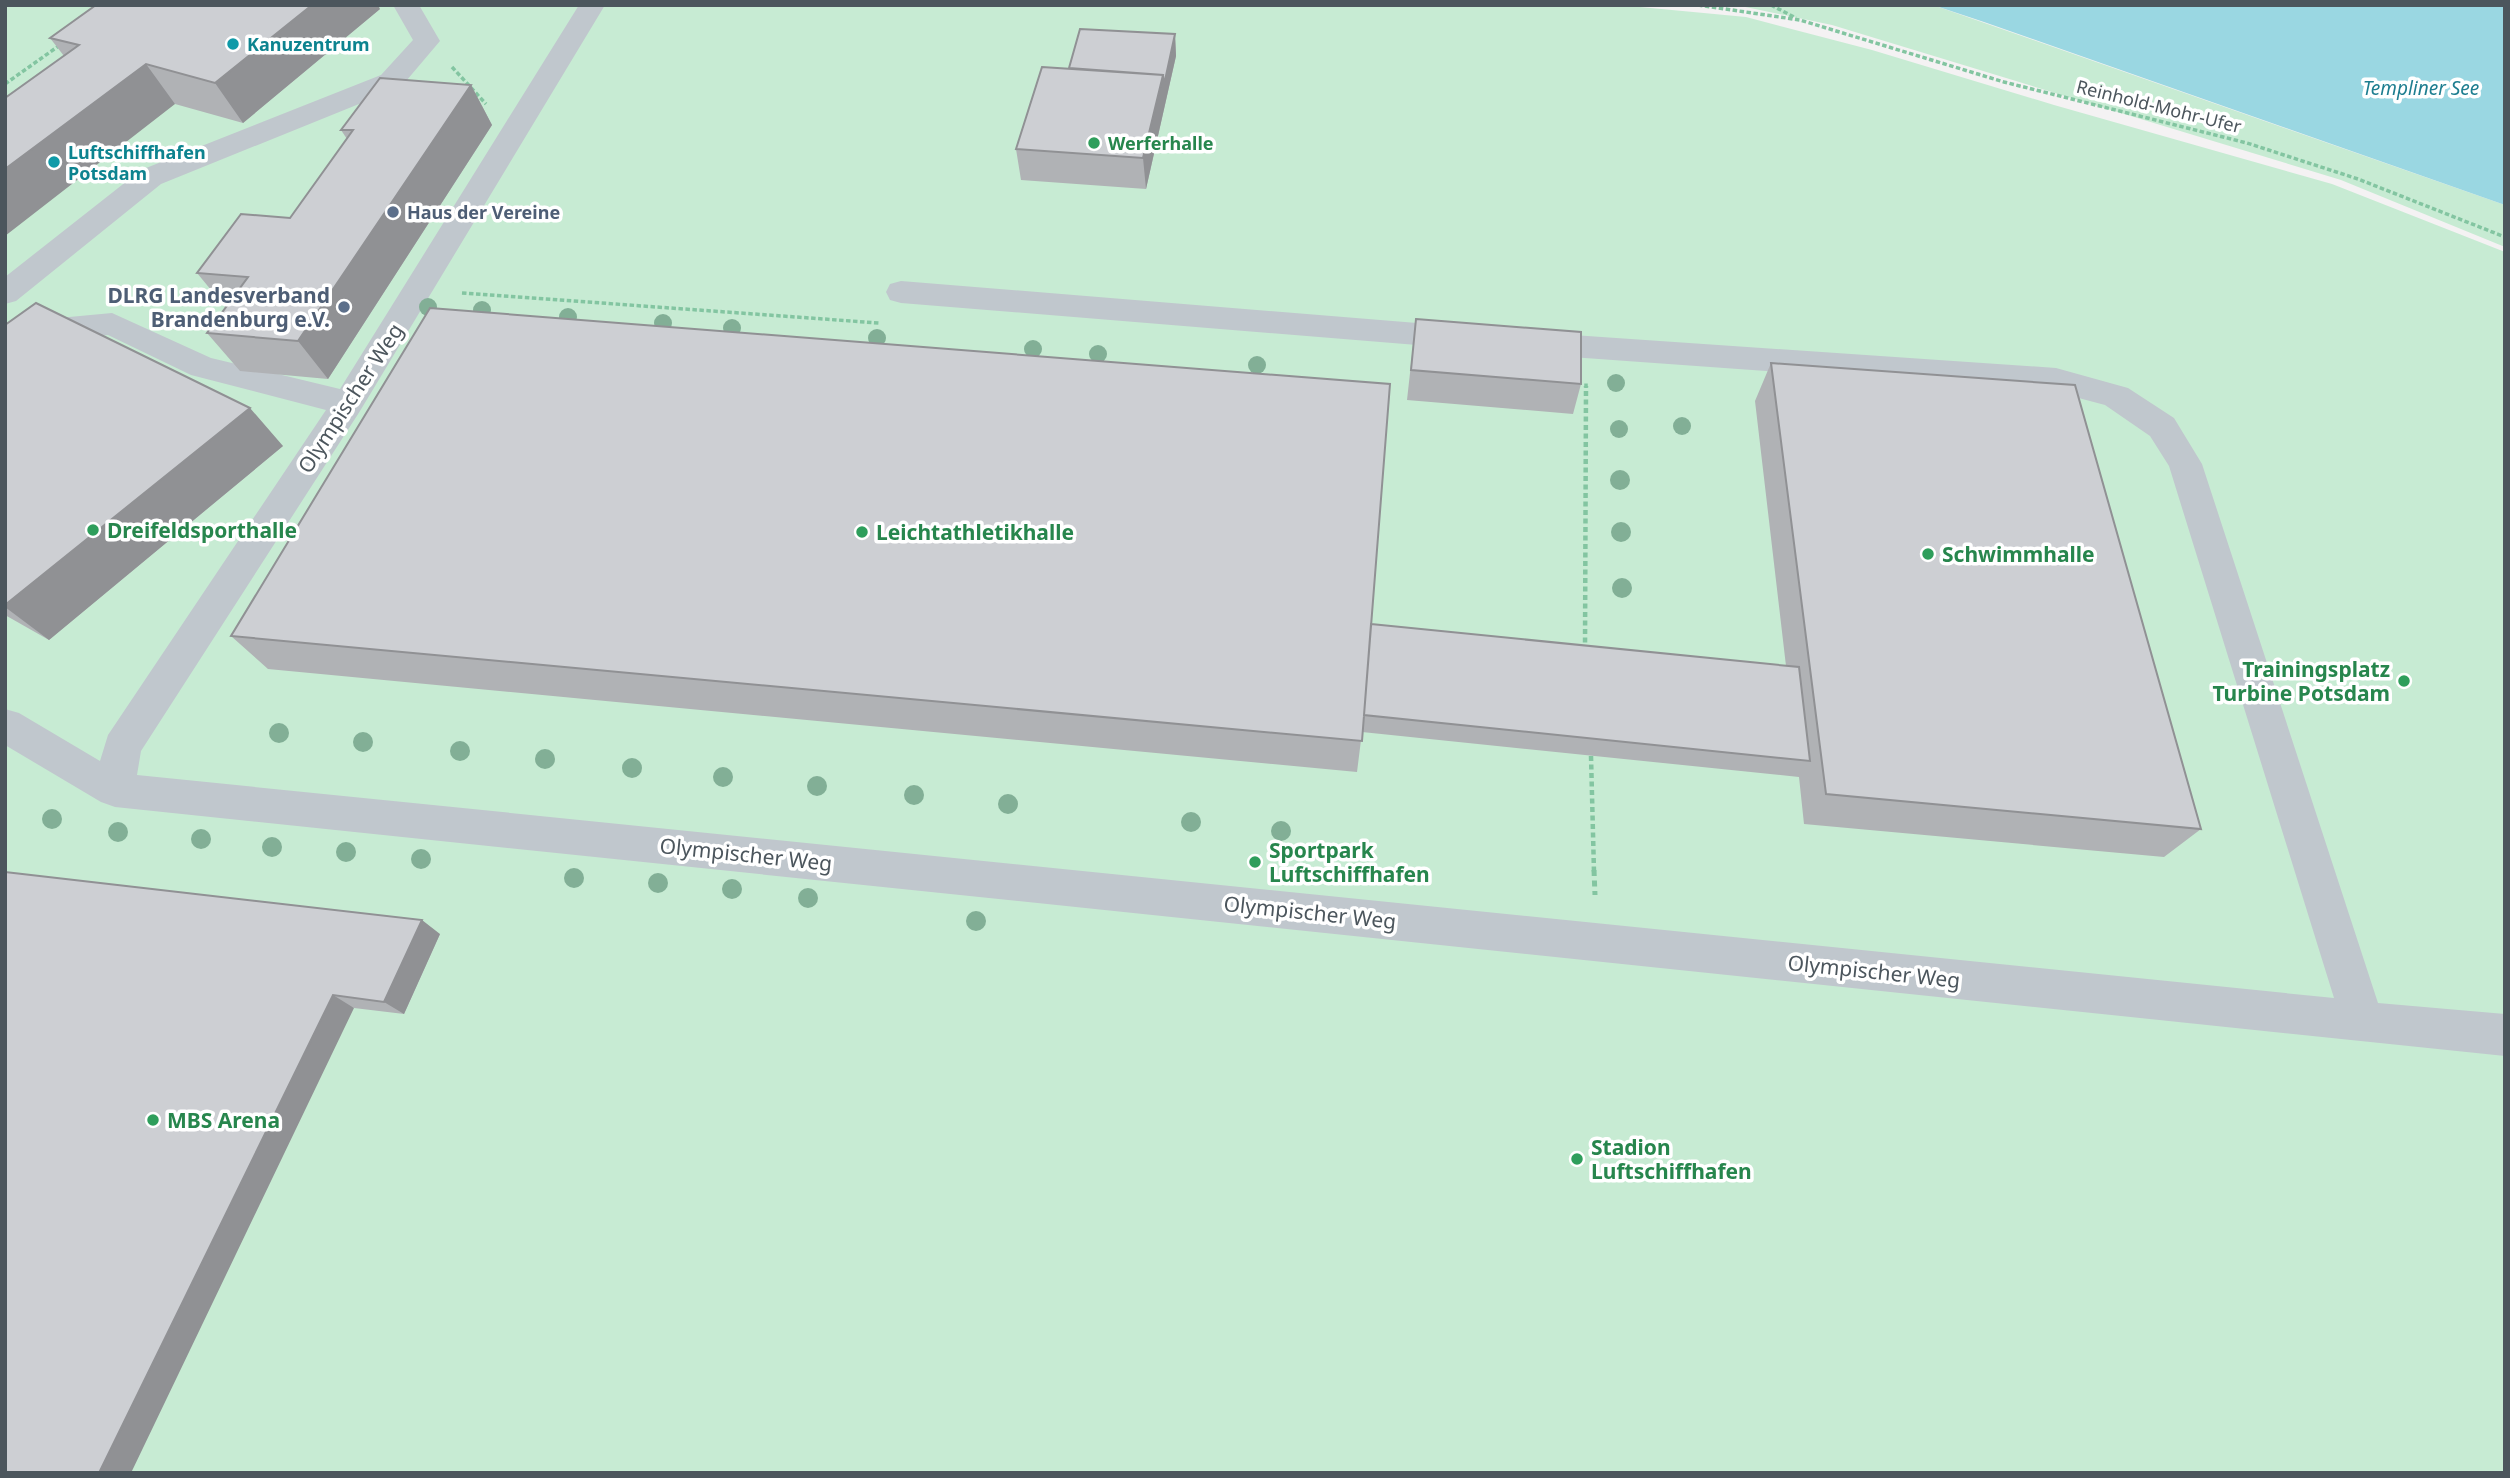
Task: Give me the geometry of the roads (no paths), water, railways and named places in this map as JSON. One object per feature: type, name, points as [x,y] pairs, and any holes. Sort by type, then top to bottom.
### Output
[{"type":"street","points":[[5,293],[151,177],[391,82],[427,41],[406,5]]},
{"type":"street","name":"Olympischer Weg","points":[[115,790],[122,747],[348,403],[592,5]]},
{"type":"street","points":[[915,294],[1586,347],[2056,380],[2116,396],[2162,427],[2185,464],[2364,1022]]},
{"type":"street","points":[[5,334],[112,324],[202,367],[348,403]]},
{"type":"street","name":"Olympischer Weg","points":[[5,725],[115,790],[2505,1035]]},
{"type":"water","name":"Templiner See","points":[[1933,5],[2505,5],[2505,205],[1984,22]]},
{"type":"place","name":"Kanuzentrum","points":[[233,44]]},
{"type":"place","name":"Werferhalle","points":[[1094,143]]},
{"type":"place","name":"Luftschiffhafen Potsdam","points":[[54,162]]},
{"type":"place","name":"Haus der Vereine","points":[[393,212]]},
{"type":"place","name":"DLRG Landesverband Brandenburg e.V.","points":[[344,307]]},
{"type":"place","name":"Dreifeldsporthalle","points":[[93,530]]},
{"type":"place","name":"Leichtathletikhalle","points":[[862,532]]},
{"type":"place","name":"Schwimmhalle","points":[[1928,554]]},
{"type":"place","name":"Trainingsplatz Turbine Potsdam","points":[[2404,681]]},
{"type":"place","name":"Sportpark Luftschiffhafen","points":[[1255,862]]},
{"type":"place","name":"MBS Arena","points":[[153,1120]]},
{"type":"place","name":"Stadion Luftschiffhafen","points":[[1577,1159]]}]
